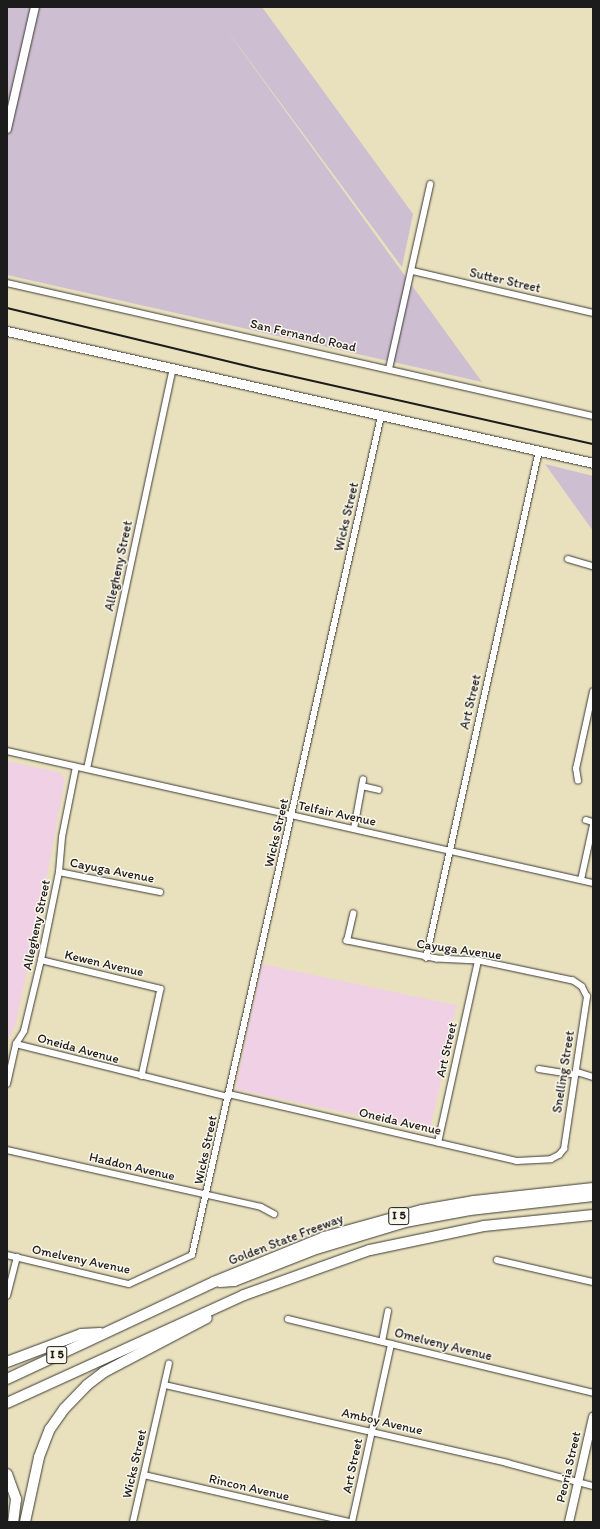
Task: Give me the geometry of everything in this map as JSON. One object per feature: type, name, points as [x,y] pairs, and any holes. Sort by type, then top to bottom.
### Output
[{"type":"highway","name":"Golden State Freeway","points":[[7,1379],[214,1282],[317,1239],[377,1222],[474,1201],[593,1188]]},
{"type":"highway","points":[[214,1282],[234,1282],[313,1250],[405,1222],[470,1210],[593,1196]]},
{"type":"highway","points":[[244,1295],[257,1277],[337,1246],[379,1234],[465,1215],[593,1201]]},
{"type":"highway","name":"I 5","points":[[7,1403],[244,1295],[370,1250],[425,1237],[484,1226],[593,1214]]},
{"type":"highway","points":[[25,1522],[39,1457],[50,1429],[68,1404],[104,1372],[204,1320],[218,1307]]},
{"type":"highway","points":[[7,1362],[81,1334],[107,1332]]},
{"type":"highway","points":[[7,1474],[16,1499],[13,1522]]},
{"type":"main road","points":[[7,130],[35,7]]},
{"type":"main road","points":[[7,331],[593,463]]},
{"type":"main road","name":"Peoria Street","points":[[569,1522],[593,1417]]},
{"type":"street","points":[[389,369],[413,271],[430,185]]},
{"type":"street","name":"Sutter Street","points":[[413,271],[593,313]]},
{"type":"street","name":"San Fernando Road","points":[[7,283],[593,416]]},
{"type":"street","name":"Allegheny Street","points":[[86,769],[173,368]]},
{"type":"street","name":"Wicks Street","points":[[192,1255],[207,1195],[228,1095],[381,416]]},
{"type":"street","name":"Art Street","points":[[426,958],[539,452]]},
{"type":"street","points":[[568,559],[593,566]]},
{"type":"street","points":[[578,781],[576,769],[593,692]]},
{"type":"street","name":"Telfair Avenue","points":[[7,751],[593,883]]},
{"type":"street","name":"Allegheny Street","points":[[7,1084],[16,1044],[24,1031],[41,960],[59,872],[62,837],[76,767]]},
{"type":"street","points":[[354,829],[363,783],[379,790]]},
{"type":"street","points":[[586,820],[593,822]]},
{"type":"street","points":[[581,880],[593,825]]},
{"type":"street","name":"Cayuga Avenue","points":[[59,872],[160,892]]},
{"type":"street","name":"Cayuga Avenue","points":[[353,914],[347,941],[426,958],[478,961],[573,981],[582,987],[587,997]]},
{"type":"street","name":"Kewen Avenue","points":[[41,960],[161,989],[142,1076]]},
{"type":"street","name":"Art Street","points":[[438,1143],[478,961]]},
{"type":"street","name":"Snelling Street","points":[[564,1149],[587,997]]},
{"type":"street","name":"Oneida Avenue","points":[[16,1044],[142,1076],[517,1161],[551,1159],[559,1155],[564,1149]]},
{"type":"street","points":[[539,1069],[593,1076]]},
{"type":"street","name":"Haddon Avenue","points":[[7,1150],[261,1206],[274,1214]]},
{"type":"street","name":"Omelveny Avenue","points":[[7,1255],[129,1284],[192,1255]]},
{"type":"street","points":[[7,1296],[17,1257]]},
{"type":"street","points":[[497,1260],[593,1282]]},
{"type":"street","points":[[382,1342],[388,1312]]},
{"type":"street","name":"Omelveny Avenue","points":[[288,1319],[593,1393]]},
{"type":"street","name":"Art Street","points":[[350,1522],[371,1440],[371,1431],[391,1344]]},
{"type":"street","name":"Wicks Street","points":[[133,1522],[169,1364]]},
{"type":"street","name":"Amboy Avenue","points":[[165,1385],[507,1462],[578,1484],[593,1486]]},
{"type":"street","name":"Rincon Avenue","points":[[144,1475],[350,1522]]},
{"type":"shaded area","points":[[7,7],[262,7],[413,214],[402,267],[223,25],[482,382],[7,275]]},
{"type":"shaded area","points":[[545,464],[593,476],[593,531]]},
{"type":"shaded area","points":[[7,761],[61,773],[65,779],[42,903],[15,1026],[7,1042]]},
{"type":"shaded area","points":[[262,964],[457,1005],[430,1131],[235,1089]]},
{"type":"railway","points":[[7,308],[264,370],[593,444]]}]
